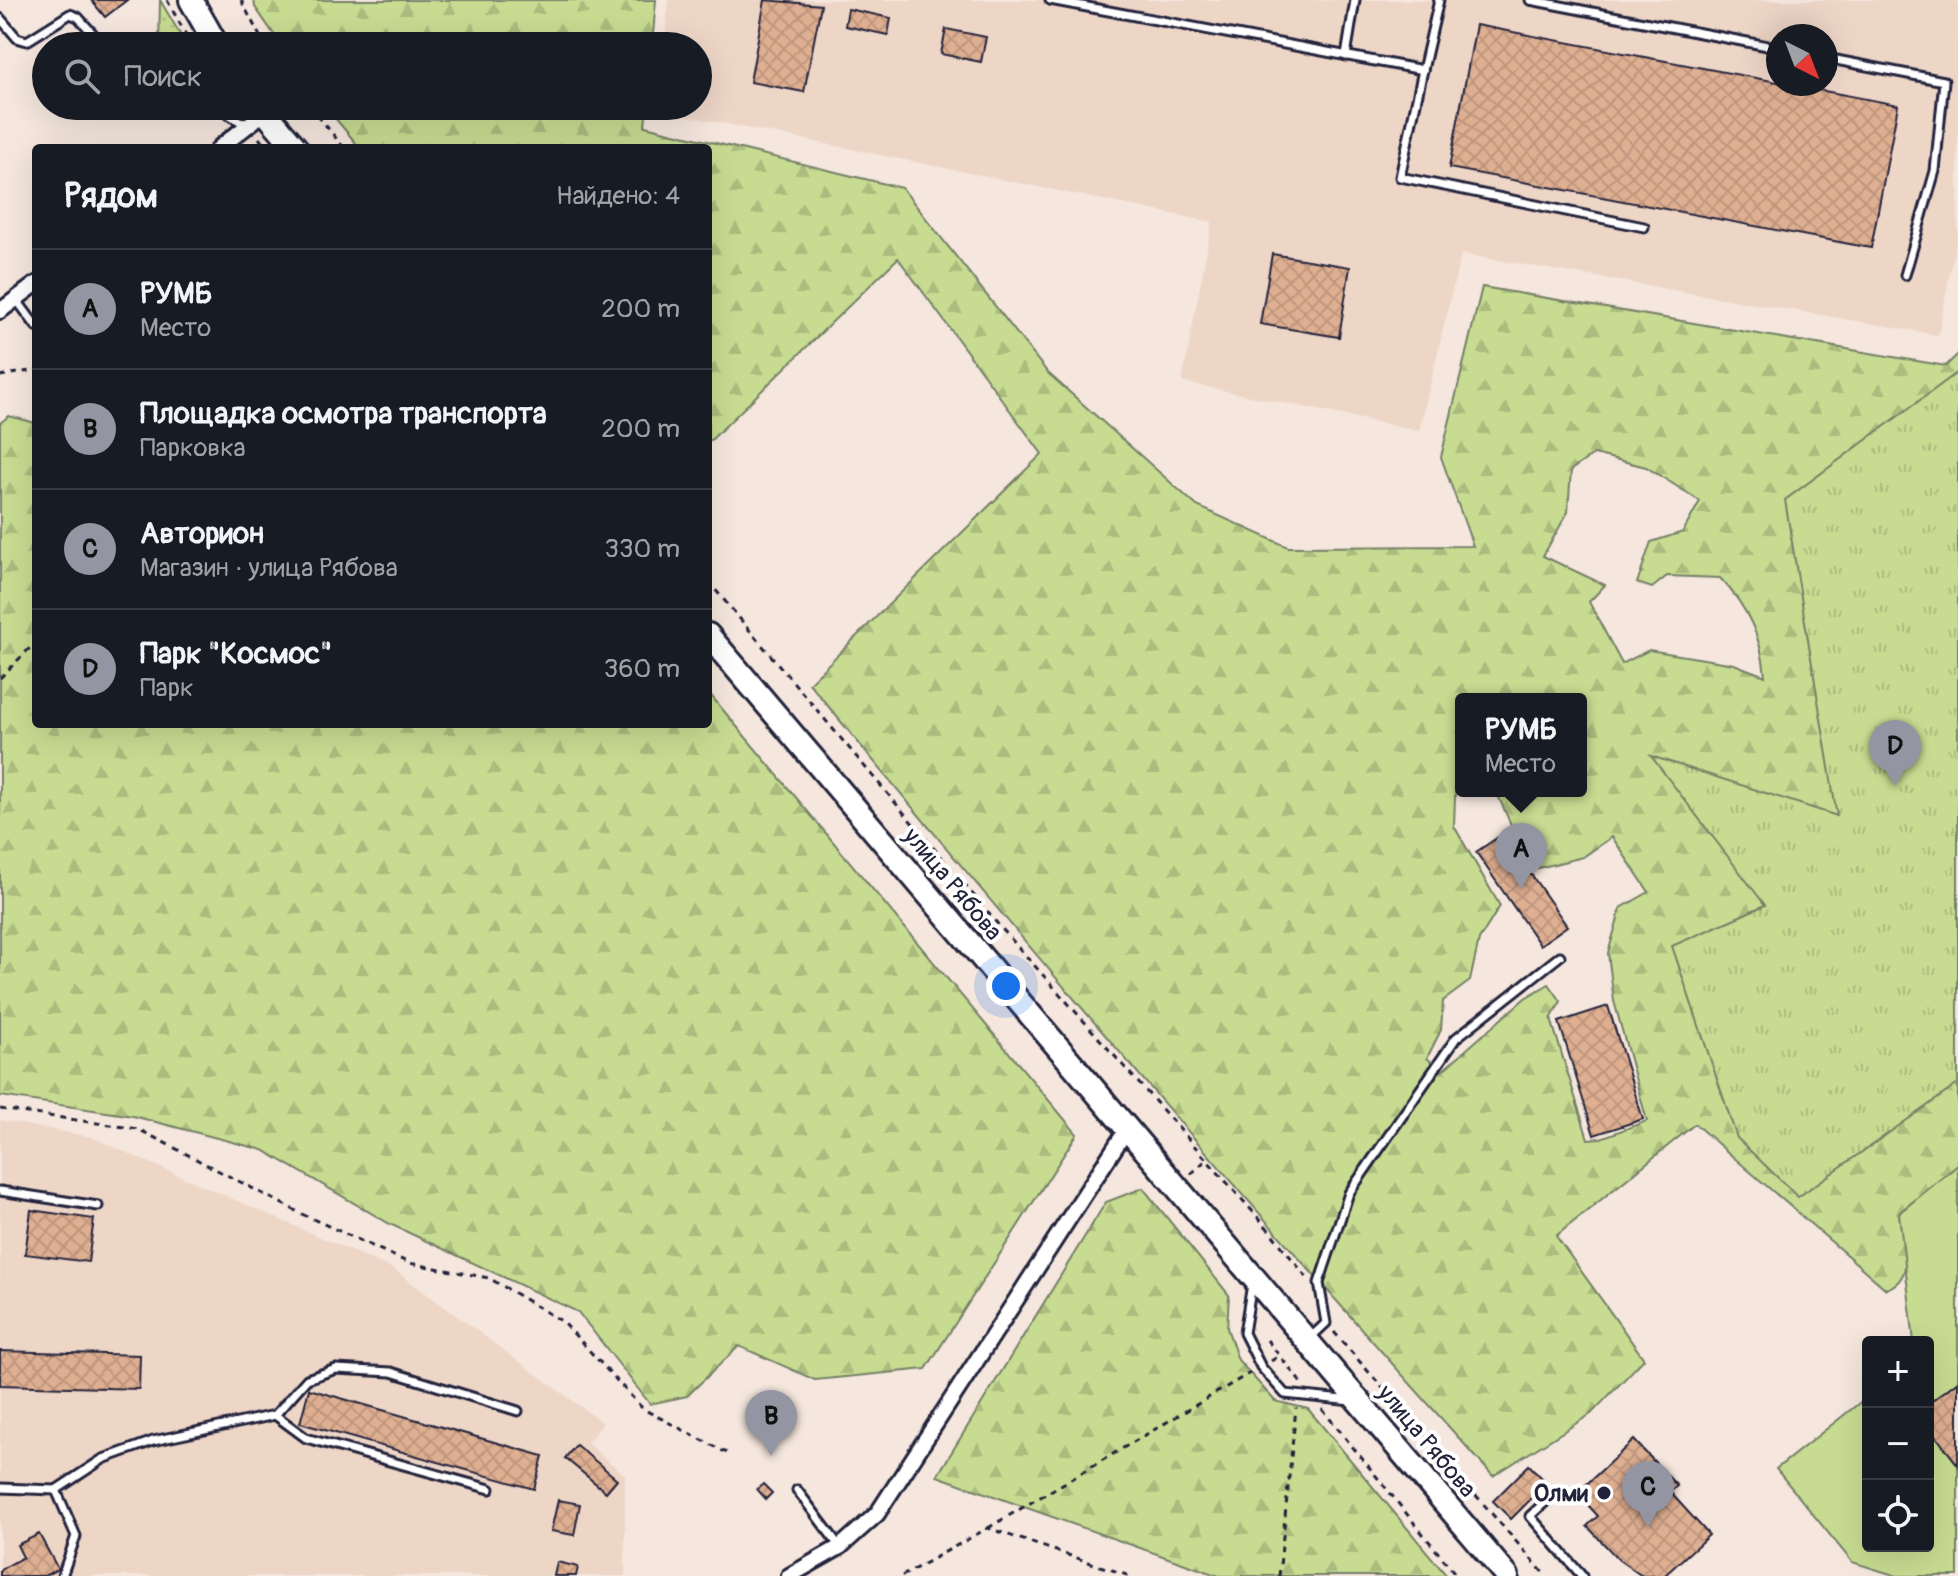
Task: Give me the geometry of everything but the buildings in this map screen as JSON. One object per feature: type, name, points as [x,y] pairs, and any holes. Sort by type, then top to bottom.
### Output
[{"type":"main road","points":[[191,0],[209,32]]},
{"type":"main road","points":[[264,120],[291,144]]},
{"type":"main road","name":"улица Рябова","points":[[712,640],[1254,1274],[1507,1576]]},
{"type":"street","points":[[224,144],[252,120]]},
{"type":"street","points":[[0,311],[32,287]]},
{"type":"street","points":[[789,1576],[840,1547],[877,1514],[1127,1129]]},
{"type":"lane","points":[[1050,0],[1423,70]]},
{"type":"lane","points":[[1346,56],[1355,0]]},
{"type":"lane","points":[[1439,0],[1400,177],[1644,227]]},
{"type":"lane","points":[[1530,0],[1766,46]]},
{"type":"lane","points":[[41,32],[70,14],[78,17],[91,32]]},
{"type":"lane","points":[[0,18],[17,38],[27,41],[32,38]]},
{"type":"lane","points":[[1838,60],[1944,81],[1935,171],[1905,275]]},
{"type":"lane","points":[[16,299],[32,321]]},
{"type":"lane","points":[[1308,1340],[1326,1323],[1319,1283],[1349,1193],[1456,1038],[1560,956]]},
{"type":"lane","points":[[0,1191],[98,1206]]},
{"type":"lane","points":[[1254,1274],[1244,1333],[1261,1367],[1285,1394],[1360,1402]]},
{"type":"lane","points":[[0,1488],[56,1490],[103,1459],[153,1441],[275,1415],[307,1379],[336,1369],[391,1372],[518,1411]]},
{"type":"lane","points":[[275,1415],[306,1438],[490,1489]]},
{"type":"lane","points":[[56,1490],[76,1536],[62,1576]]},
{"type":"lane","points":[[797,1490],[840,1547]]},
{"type":"lane","points":[[1556,1492],[1530,1516],[1582,1576]]},
{"type":"path","points":[[167,0],[185,32]]},
{"type":"path","points":[[241,0],[258,32]]},
{"type":"path","points":[[321,120],[341,144]]},
{"type":"path","points":[[0,376],[32,371]]},
{"type":"path","points":[[712,586],[996,922],[1300,1265],[1312,1285]]},
{"type":"path","points":[[0,678],[32,646]]},
{"type":"path","points":[[0,1109],[138,1129],[304,1215],[409,1263],[489,1278],[563,1322],[643,1409],[727,1453]]},
{"type":"path","points":[[1326,1323],[1546,1576]]},
{"type":"path","points":[[1267,1340],[1457,1576]]},
{"type":"path","points":[[902,1576],[1279,1356]]},
{"type":"path","points":[[1279,1576],[1299,1380]]},
{"type":"path","points":[[988,1528],[1130,1576]]},
{"type":"shaded area","points":[[669,0],[1958,0],[1958,233],[1938,335],[1461,254],[1419,431],[1182,382],[1212,222],[707,120],[712,120],[712,32],[666,32]]},
{"type":"shaded area","points":[[0,1120],[91,1137],[393,1269],[603,1423],[587,1443],[625,1475],[625,1576],[0,1576]]},
{"type":"green space","points":[[160,0],[179,32],[159,32]]},
{"type":"green space","points":[[254,0],[656,0],[653,32],[272,32],[255,7]]},
{"type":"green space","points":[[337,120],[646,120],[645,126],[902,188],[1048,373],[1197,506],[1288,547],[1473,546],[1441,457],[1482,287],[1946,366],[1958,354],[1958,1165],[1899,1213],[1906,1257],[1905,1268],[1896,1284],[1886,1289],[1695,1124],[1556,1236],[1644,1359],[1591,1414],[1493,1476],[1146,1083],[809,683],[1042,454],[898,258],[712,439],[712,144],[357,144]],"holes":[[[1594,454],[1646,467],[1700,501],[1683,532],[1651,542],[1637,583],[1652,588],[1667,576],[1720,578],[1752,623],[1765,676],[1734,664],[1649,650],[1622,664],[1589,602],[1605,585],[1543,556],[1568,512],[1571,470]],[[1455,693],[1587,693],[1587,797],[1499,797],[1516,836],[1538,868],[1583,857],[1612,837],[1649,892],[1621,908],[1608,953],[1614,1001],[1647,1121],[1601,1138],[1588,1139],[1551,1019],[1561,1001],[1549,984],[1525,998],[1442,1071],[1427,1058],[1441,1030],[1443,1001],[1470,981],[1479,940],[1500,906],[1454,826]]]},
{"type":"green space","points":[[1958,372],[1958,1084],[1798,1197],[1737,1138],[1672,946],[1765,905],[1651,756],[1837,816],[1785,500]]},
{"type":"green space","points":[[9,416],[32,422],[32,728],[712,728],[712,697],[1077,1134],[926,1369],[815,1380],[739,1346],[687,1396],[650,1404],[578,1312],[390,1224],[263,1150],[133,1116],[0,1096],[0,423]]},
{"type":"green space","points":[[1958,1165],[1958,1576],[1897,1576],[1852,1562],[1776,1469],[1862,1401],[1862,1552],[1934,1552],[1934,1336],[1913,1336],[1899,1213]]},
{"type":"green space","points":[[1143,1188],[1229,1295],[1227,1328],[1238,1360],[1275,1401],[1308,1409],[1447,1576],[1219,1576],[937,1476],[1106,1202]]},
{"type":"place","name":"Парк \"Космос\"","points":[[1895,786]]},
{"type":"place","name":"РУМБ","points":[[1521,889]]},
{"type":"place","name":"Площадка осмотра транспорта","points":[[771,1456]]},
{"type":"place","name":"Олми","points":[[1604,1493]]},
{"type":"place","name":"Авторион","points":[[1648,1527]]}]
